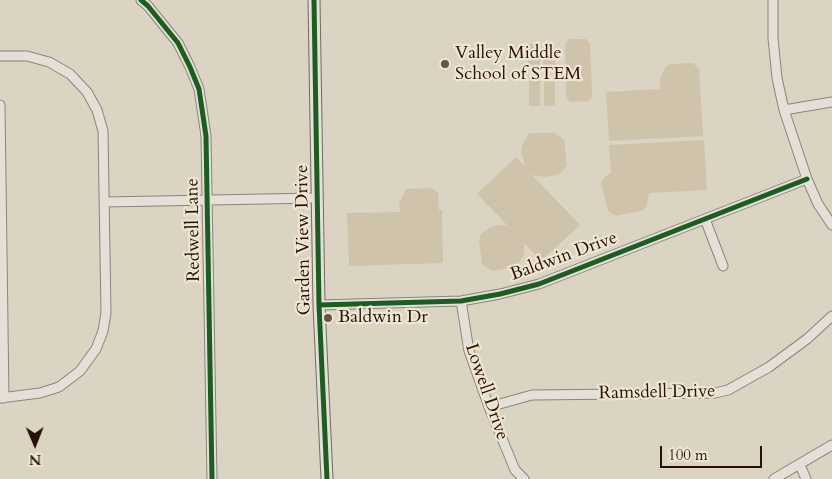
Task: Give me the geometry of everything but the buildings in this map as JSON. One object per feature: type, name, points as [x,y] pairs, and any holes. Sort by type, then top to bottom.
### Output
[{"type":"street","name":"Garden View Drive","points":[[314,0],[319,305],[327,479]]},
{"type":"street","points":[[773,0],[773,38],[777,78],[784,110],[807,179],[818,204],[832,225]]},
{"type":"street","name":"Redwell Lane","points":[[148,2],[178,43],[190,66],[199,89],[206,136],[212,479]]},
{"type":"street","points":[[0,56],[27,56],[49,62],[70,74],[87,92],[97,110],[103,131],[106,312],[103,331],[96,349],[80,372],[58,387],[40,393],[2,398],[0,105]]},
{"type":"street","points":[[784,110],[832,102]]},
{"type":"street","name":"Baldwin Drive","points":[[319,305],[461,301],[539,284],[807,179]]},
{"type":"street","points":[[105,202],[317,198]]},
{"type":"street","points":[[705,219],[723,266]]},
{"type":"street","name":"Lowell Drive","points":[[461,301],[469,351],[489,407],[515,470],[524,479]]},
{"type":"street","name":"Ramsdell Drive","points":[[489,407],[532,395],[715,393],[728,390],[769,367],[807,339],[832,316]]},
{"type":"street","points":[[774,479],[832,445]]},
{"type":"street","points":[[800,465],[806,479]]},
{"type":"shaded area","points":[[569,39],[586,39],[590,43],[592,94],[591,99],[588,101],[571,102],[566,95],[565,45]]},
{"type":"shaded area","points":[[540,43],[540,68],[528,68],[528,44]]},
{"type":"shaded area","points":[[554,43],[555,68],[543,68],[543,44]]},
{"type":"shaded area","points":[[693,63],[699,69],[703,136],[609,141],[606,92],[660,89],[660,78],[665,68],[670,64]]},
{"type":"shaded area","points":[[529,81],[540,81],[540,106],[529,106]]},
{"type":"shaded area","points":[[544,81],[555,81],[555,105],[544,106]]},
{"type":"shaded area","points":[[529,133],[555,133],[564,140],[567,165],[564,169],[559,174],[551,176],[532,175],[580,225],[541,261],[524,243],[524,254],[518,265],[492,271],[482,264],[479,240],[481,234],[491,227],[507,225],[477,194],[516,157],[525,166],[521,151],[522,145]]},
{"type":"shaded area","points":[[704,140],[707,190],[649,193],[644,210],[616,216],[608,211],[601,183],[611,172],[609,145]]},
{"type":"shaded area","points":[[432,188],[438,193],[439,210],[442,210],[443,263],[349,266],[347,213],[400,212],[399,203],[406,189]]},
{"type":"cycle path","points":[[141,0],[178,43],[190,67],[199,89],[206,136],[212,479]]},
{"type":"cycle path","points":[[314,0],[319,305],[327,479]]},
{"type":"cycle path","points":[[319,305],[461,301],[539,284],[807,179]]},
{"type":"place","name":"Valley Middle School of STEM","points":[[445,64]]},
{"type":"place","name":"Baldwin Dr","points":[[328,318]]}]
